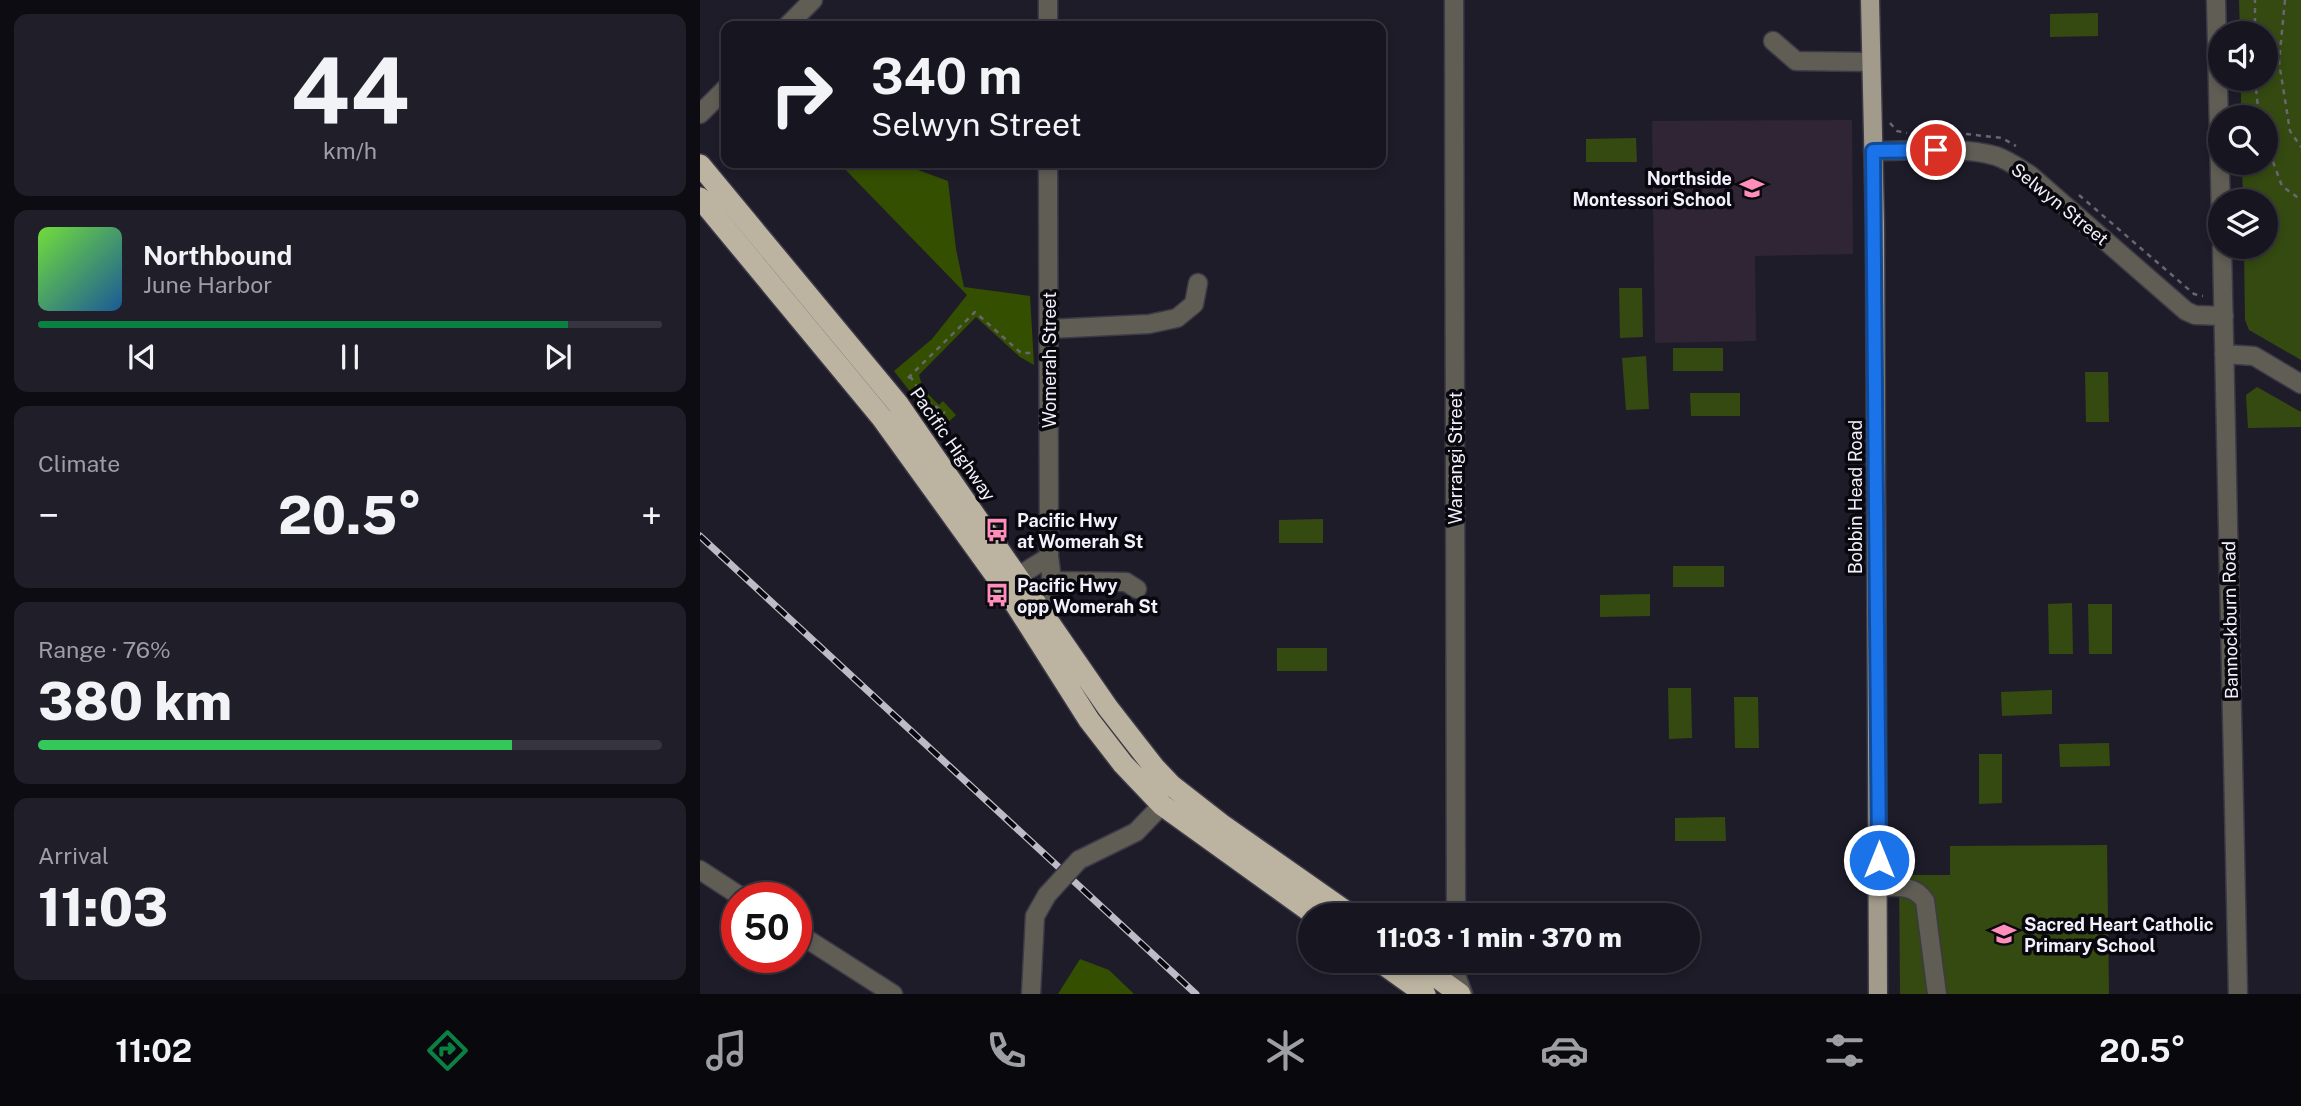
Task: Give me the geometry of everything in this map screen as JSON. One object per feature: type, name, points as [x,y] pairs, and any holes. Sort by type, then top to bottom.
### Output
[{"type":"highway","name":"Pacific Highway","points":[[700,165],[898,404],[1140,751],[1171,785],[1221,824],[1334,903]]},
{"type":"highway","points":[[700,198],[882,418],[1009,594],[1089,720],[1123,764],[1162,805],[1298,903]]},
{"type":"highway","points":[[1396,973],[1425,994]]},
{"type":"highway","points":[[1431,973],[1462,994]]},
{"type":"main road","name":"Bobbin Head Road","points":[[1870,0],[1878,994]]},
{"type":"street","points":[[792,21],[813,0]]},
{"type":"street","points":[[1048,0],[1048,21]]},
{"type":"street","name":"Warrangi Street","points":[[1454,0],[1456,903]]},
{"type":"street","points":[[2216,0],[2220,189]]},
{"type":"street","points":[[1773,41],[1796,61],[1871,62]]},
{"type":"street","points":[[700,114],[721,93]]},
{"type":"street","name":"Selwyn Street","points":[[1873,151],[1973,152],[1995,156],[2012,163],[2030,175],[2186,311],[2195,315],[2224,316]]},
{"type":"street","name":"Womerah Street","points":[[1048,168],[1049,557],[1053,581]]},
{"type":"street","name":"Bannockburn Road","points":[[2222,259],[2238,994]]},
{"type":"street","points":[[1049,329],[1149,324],[1177,318],[1194,304],[1198,283]]},
{"type":"street","points":[[2224,354],[2254,356],[2301,384]]},
{"type":"street","points":[[1018,576],[1049,557]]},
{"type":"street","points":[[1038,606],[1053,581],[1126,582],[1137,589]]},
{"type":"street","points":[[1031,994],[1035,916],[1047,895],[1079,860],[1136,832],[1162,805]]},
{"type":"street","points":[[700,870],[721,884]]},
{"type":"street","points":[[1879,887],[1907,887],[1921,894],[1925,901],[1937,994]]},
{"type":"street","points":[[812,942],[893,994]]},
{"type":"street","points":[[1456,973],[1462,994]]},
{"type":"path","points":[[2255,0],[2255,21]]},
{"type":"path","points":[[2285,0],[2279,62],[2290,131],[2301,147]]},
{"type":"path","points":[[2278,175],[2282,186],[2301,200]]},
{"type":"path","points":[[946,413],[925,399],[909,377],[975,312],[1021,353],[1039,353]]},
{"type":"shaded area","name":"Northside Montessori School","points":[[1852,120],[1853,254],[1755,256],[1756,341],[1655,343],[1652,121]]},
{"type":"green space","points":[[2239,0],[2301,0],[2301,360],[2249,330],[2245,320],[2244,259],[2278,259],[2278,189],[2243,189],[2242,175],[2278,175],[2278,105],[2241,105],[2241,91],[2278,91],[2278,21],[2240,21]]},
{"type":"green space","points":[[2098,13],[2098,36],[2050,37],[2050,14]]},
{"type":"green space","points":[[1636,138],[1637,162],[1586,162],[1586,139]]},
{"type":"green space","points":[[844,168],[913,168],[948,181],[956,249],[964,287],[1030,296],[1034,365],[1020,357],[976,317],[919,375],[923,389],[939,405],[943,401],[956,415],[940,430],[894,371],[932,339],[967,295]]},
{"type":"green space","points":[[1619,288],[1642,288],[1643,337],[1620,338]]},
{"type":"green space","points":[[1673,348],[1723,348],[1723,371],[1673,371]]},
{"type":"green space","points":[[1646,356],[1649,409],[1626,410],[1622,358]]},
{"type":"green space","points":[[2085,372],[2108,372],[2109,422],[2086,422]]},
{"type":"green space","points":[[2257,387],[2301,412],[2301,427],[2248,428],[2246,395]]},
{"type":"green space","points":[[1690,393],[1740,393],[1740,416],[1691,416]]},
{"type":"green space","points":[[1323,519],[1323,543],[1279,543],[1279,520]]},
{"type":"green space","points":[[1673,566],[1724,566],[1724,587],[1673,587]]},
{"type":"green space","points":[[1650,594],[1650,616],[1600,617],[1600,595]]},
{"type":"green space","points":[[2072,603],[2073,654],[2049,654],[2048,604]]},
{"type":"green space","points":[[2088,604],[2112,604],[2112,654],[2089,654]]},
{"type":"green space","points":[[1277,648],[1327,648],[1327,671],[1277,671]]},
{"type":"green space","points":[[1668,688],[1691,688],[1692,738],[1669,739]]},
{"type":"green space","points":[[2052,690],[2052,714],[2002,716],[2001,692]]},
{"type":"green space","points":[[1734,697],[1758,697],[1759,748],[1735,748]]},
{"type":"green space","points":[[2109,743],[2110,766],[2060,767],[2059,744]]},
{"type":"green space","points":[[1979,754],[2002,754],[2002,803],[1979,804]]},
{"type":"green space","points":[[1725,817],[1726,841],[1675,841],[1675,818]]},
{"type":"green space","name":"Sacred Heart Catholic Primary School","points":[[2107,845],[2109,994],[1900,994],[1899,875],[1950,875],[1950,846]]},
{"type":"green space","points":[[1080,959],[1109,970],[1134,994],[1058,994]]},
{"type":"railway","points":[[700,536],[1196,994]]},
{"type":"place","name":"Northside Montessori School","points":[[1752,188]]},
{"type":"place","name":"Pacific Hwy at Womerah St","points":[[997,530]]},
{"type":"place","name":"Pacific Hwy opp Womerah St","points":[[997,595]]},
{"type":"place","name":"Sacred Heart Catholic Primary School","points":[[2004,934]]},
{"type":"route","points":[[1879,860],[1873,151],[1936,150]]}]
